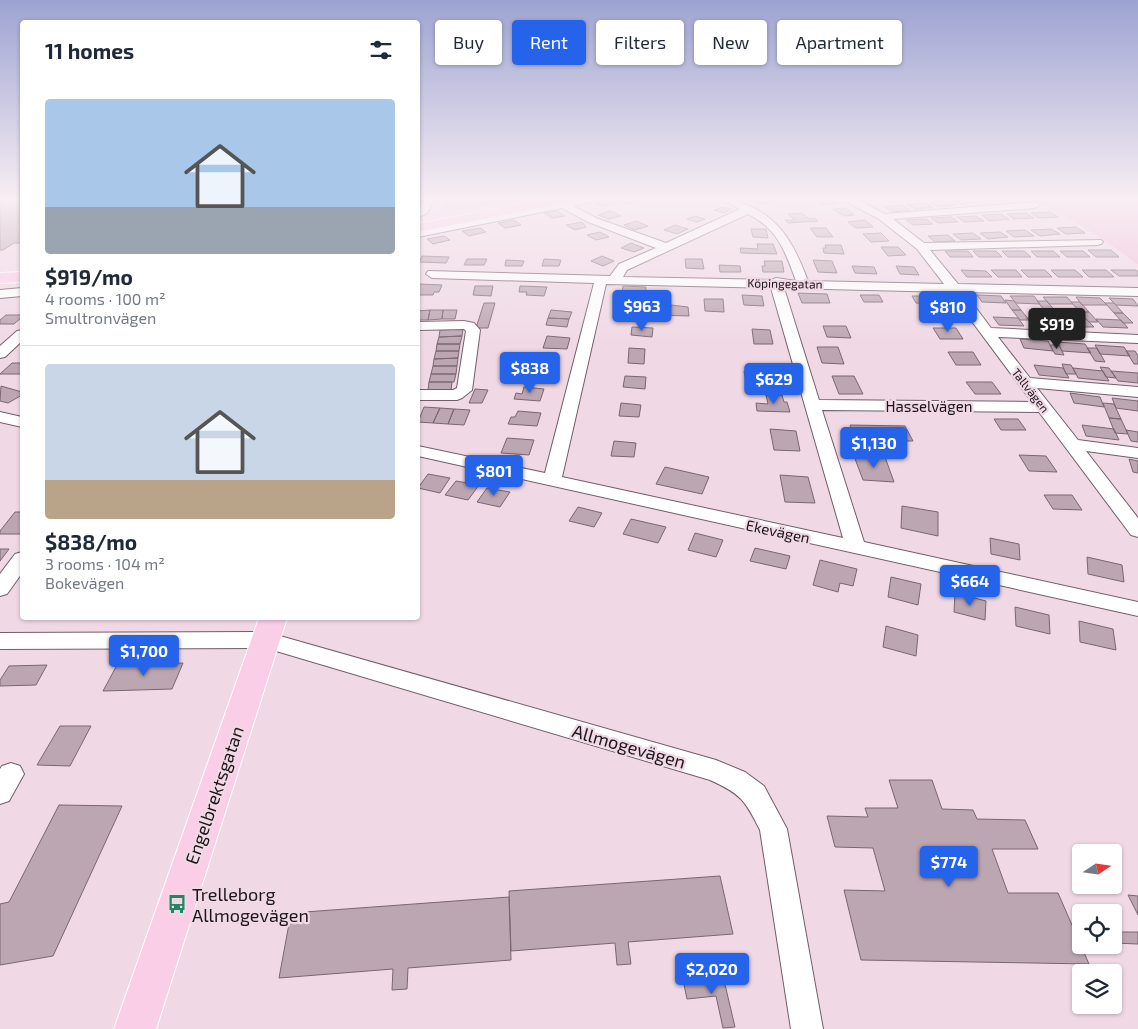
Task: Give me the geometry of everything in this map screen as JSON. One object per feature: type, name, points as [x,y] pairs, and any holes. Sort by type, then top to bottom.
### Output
[{"type":"main road","points":[[0,273],[20,272]]},
{"type":"main road","points":[[0,278],[20,277]]},
{"type":"main road","name":"Engelbrektsgatan","points":[[135,1029],[269,629]]},
{"type":"street","points":[[790,247],[803,283]]},
{"type":"street","name":"Tallvägen","points":[[921,247],[1136,526]]},
{"type":"street","points":[[552,481],[608,280],[623,267],[668,248]]},
{"type":"street","name":"Köpingegatan","points":[[432,274],[608,280],[776,282],[1138,292]]},
{"type":"street","points":[[776,282],[856,548]]},
{"type":"street","points":[[0,294],[20,292]]},
{"type":"street","points":[[420,326],[469,326],[473,330],[464,390],[457,395],[420,395]]},
{"type":"street","points":[[986,332],[1138,339]]},
{"type":"street","points":[[0,354],[20,336]]},
{"type":"street","points":[[1026,382],[1138,392]]},
{"type":"street","name":"Hasselvägen","points":[[813,405],[1045,407]]},
{"type":"street","points":[[0,417],[20,422]]},
{"type":"street","points":[[1073,444],[1138,453]]},
{"type":"street","name":"Ekevägen","points":[[420,451],[1138,608]]},
{"type":"street","points":[[0,589],[20,562]]},
{"type":"street","name":"Allmogevägen","points":[[0,641],[269,629],[298,648],[707,768],[736,780],[755,794],[773,829],[807,1029]]},
{"type":"shaded area","points":[[1114,247],[1138,247],[1138,265]]},
{"type":"building","points":[[0,247],[8,247],[3,250],[0,250]]},
{"type":"building","points":[[641,247],[644,248],[634,252],[621,248]]},
{"type":"building","points":[[758,247],[774,247],[777,254],[741,253],[740,248],[758,249]]},
{"type":"building","points":[[842,247],[844,254],[824,253],[823,248]]},
{"type":"building","points":[[881,247],[898,247],[906,255],[888,256]]},
{"type":"building","points":[[1088,250],[1111,250],[1119,257],[1096,257]]},
{"type":"building","points":[[945,251],[968,251],[973,257],[950,257]]},
{"type":"building","points":[[973,251],[996,251],[1002,257],[979,257]]},
{"type":"building","points":[[1002,251],[1024,251],[1031,257],[1008,257]]},
{"type":"building","points":[[1031,251],[1053,251],[1060,257],[1037,257]]},
{"type":"building","points":[[1060,251],[1083,251],[1090,257],[1067,257]]},
{"type":"building","points":[[422,256],[449,257],[446,263],[420,262]]},
{"type":"building","points":[[602,256],[614,261],[603,266],[591,261]]},
{"type":"building","points":[[467,259],[487,259],[484,265],[464,265]]},
{"type":"building","points":[[544,259],[561,260],[559,266],[542,266]]},
{"type":"building","points":[[685,259],[702,259],[704,269],[686,268]]},
{"type":"building","points":[[506,260],[524,261],[522,266],[505,266]]},
{"type":"building","points":[[813,260],[832,261],[837,273],[818,272]]},
{"type":"building","points":[[764,261],[782,261],[784,272],[763,272],[762,266],[765,266]]},
{"type":"building","points":[[719,265],[740,266],[741,272],[720,272]]},
{"type":"building","points":[[852,266],[874,267],[877,274],[855,273]]},
{"type":"building","points":[[896,266],[914,267],[919,275],[900,274]]},
{"type":"building","points":[[961,270],[986,271],[992,277],[967,277]]},
{"type":"building","points":[[991,270],[1016,270],[1022,277],[998,277]]},
{"type":"building","points":[[1021,270],[1045,270],[1052,277],[1028,277]]},
{"type":"building","points":[[1051,270],[1075,270],[1083,277],[1058,277]]},
{"type":"building","points":[[1082,270],[1106,270],[1114,277],[1089,277]]},
{"type":"building","points":[[1111,270],[1136,270],[1138,276],[1119,276]]},
{"type":"building","points":[[420,284],[442,285],[439,292],[434,292],[433,295],[420,295]]},
{"type":"building","points":[[475,286],[493,286],[491,296],[473,295]]},
{"type":"building","points":[[520,286],[547,287],[544,296],[526,295],[527,292],[519,292]]},
{"type":"building","points":[[623,286],[646,287],[645,295],[622,294]]},
{"type":"building","points":[[798,293],[827,294],[830,303],[802,303]]},
{"type":"building","points":[[742,295],[762,296],[764,306],[744,305]]},
{"type":"building","points":[[860,295],[879,295],[883,302],[864,302]]},
{"type":"building","points":[[977,295],[1001,296],[1006,303],[982,302]]},
{"type":"building","points":[[912,296],[933,296],[937,304],[916,303]]},
{"type":"building","points":[[1010,296],[1034,296],[1040,304],[1016,303]]},
{"type":"building","points":[[1043,297],[1067,297],[1073,304],[1049,304]]},
{"type":"building","points":[[1076,297],[1100,298],[1107,305],[1082,305]]},
{"type":"building","points":[[1109,298],[1133,299],[1138,306],[1116,305]]},
{"type":"building","points":[[704,299],[723,299],[724,312],[705,311]]},
{"type":"building","points":[[1005,300],[1014,301],[1021,310],[1012,310]]},
{"type":"building","points":[[1037,301],[1047,301],[1055,311],[1045,311]]},
{"type":"building","points":[[1071,302],[1080,302],[1089,312],[1080,312]]},
{"type":"building","points":[[484,303],[495,303],[488,328],[476,328]]},
{"type":"building","points":[[1105,303],[1114,303],[1123,313],[1114,313]]},
{"type":"building","points":[[671,305],[688,307],[689,316],[657,315],[657,306],[671,307]]},
{"type":"building","points":[[430,310],[443,310],[442,319],[428,320]]},
{"type":"building","points":[[430,310],[428,320],[420,320],[420,311]]},
{"type":"building","points":[[443,310],[457,310],[455,319],[442,319]]},
{"type":"building","points":[[551,310],[572,312],[569,319],[548,318]]},
{"type":"building","points":[[1012,310],[1021,310],[1029,320],[1020,320]]},
{"type":"building","points":[[1045,311],[1055,311],[1064,321],[1054,321]]},
{"type":"building","points":[[1080,312],[1089,312],[1098,322],[1089,322]]},
{"type":"building","points":[[1114,313],[1123,313],[1133,323],[1123,323]]},
{"type":"building","points":[[6,315],[20,315],[20,319],[14,324],[0,324],[0,320]]},
{"type":"building","points":[[993,317],[1018,318],[1024,326],[999,325]]},
{"type":"building","points":[[548,318],[569,319],[567,327],[546,325]]},
{"type":"building","points":[[1027,318],[1052,318],[1058,326],[1033,326]]},
{"type":"building","points":[[1062,319],[1086,319],[1094,327],[1068,327]]},
{"type":"building","points":[[1096,319],[1121,320],[1128,328],[1103,327]]},
{"type":"building","points":[[823,326],[846,326],[851,338],[827,337]]},
{"type":"building","points":[[632,327],[653,328],[652,337],[631,335]]},
{"type":"building","points":[[933,328],[956,328],[963,339],[940,339]]},
{"type":"building","points":[[463,329],[462,336],[439,337],[440,330]]},
{"type":"building","points":[[752,329],[770,330],[773,344],[754,344]]},
{"type":"building","points":[[462,336],[460,344],[437,344],[439,337]]},
{"type":"building","points":[[547,336],[570,338],[567,349],[543,348]]},
{"type":"building","points":[[1020,339],[1048,341],[1053,351],[1024,348]]},
{"type":"building","points":[[1057,342],[1085,344],[1091,353],[1062,351]]},
{"type":"building","points":[[437,344],[460,344],[459,351],[436,351]]},
{"type":"building","points":[[1050,345],[1059,345],[1064,355],[1055,354]]},
{"type":"building","points":[[1095,345],[1124,347],[1130,356],[1100,354]]},
{"type":"building","points":[[817,347],[838,347],[844,364],[822,363]]},
{"type":"building","points":[[629,348],[645,349],[644,364],[628,363]]},
{"type":"building","points":[[1087,348],[1097,348],[1105,362],[1095,361]]},
{"type":"building","points":[[436,351],[459,351],[458,358],[434,359]]},
{"type":"building","points":[[1126,351],[1135,351],[1138,356],[1138,364],[1134,364]]},
{"type":"building","points":[[948,352],[973,352],[981,365],[956,365]]},
{"type":"building","points":[[458,358],[457,366],[433,366],[434,359]]},
{"type":"building","points":[[537,360],[556,361],[552,377],[532,375]]},
{"type":"building","points":[[12,363],[20,363],[20,374],[0,374]]},
{"type":"building","points":[[1062,364],[1071,365],[1076,374],[1066,374]]},
{"type":"building","points":[[758,365],[779,366],[782,380],[745,377],[744,371],[760,372]]},
{"type":"building","points":[[1034,365],[1063,368],[1069,378],[1039,375]]},
{"type":"building","points":[[433,366],[457,366],[456,374],[431,374]]},
{"type":"building","points":[[1100,367],[1109,368],[1116,378],[1106,377]]},
{"type":"building","points":[[1073,368],[1103,371],[1109,381],[1078,378]]},
{"type":"building","points":[[1111,371],[1138,373],[1138,383],[1118,381]]},
{"type":"building","points":[[431,374],[456,374],[454,382],[429,382]]},
{"type":"building","points":[[625,376],[646,377],[645,389],[623,387]]},
{"type":"building","points":[[832,376],[854,376],[863,394],[839,394]]},
{"type":"building","points":[[429,382],[452,382],[451,390],[428,390]]},
{"type":"building","points":[[966,382],[992,382],[1001,394],[975,394]]},
{"type":"building","points":[[1,386],[20,391],[20,396],[8,403],[0,401]]},
{"type":"building","points":[[524,387],[544,389],[540,401],[514,399],[516,393],[522,394]]},
{"type":"building","points":[[475,389],[488,390],[482,403],[469,403]]},
{"type":"building","points":[[1070,393],[1100,397],[1104,407],[1074,403]]},
{"type":"building","points":[[766,395],[782,395],[784,402],[787,402],[790,412],[757,411],[756,403],[768,404]]},
{"type":"building","points":[[1112,398],[1138,401],[1138,411],[1116,408]]},
{"type":"building","points":[[621,403],[641,405],[639,417],[619,416]]},
{"type":"building","points":[[1103,403],[1114,404],[1121,419],[1109,418]]},
{"type":"building","points":[[424,407],[440,408],[433,423],[420,422]]},
{"type":"building","points":[[440,408],[454,409],[448,424],[433,423]]},
{"type":"building","points":[[454,409],[470,410],[464,425],[448,424]]},
{"type":"building","points":[[518,411],[541,413],[537,426],[508,424],[511,417],[515,417]]},
{"type":"building","points":[[1109,418],[1121,419],[1128,434],[1115,433]]},
{"type":"building","points":[[994,419],[1018,419],[1026,430],[1001,430]]},
{"type":"building","points":[[850,425],[905,426],[913,441],[856,441]]},
{"type":"building","points":[[1082,425],[1114,429],[1119,440],[1086,436]]},
{"type":"building","points":[[770,429],[796,431],[800,451],[774,450]]},
{"type":"building","points":[[1126,430],[1138,432],[1138,442],[1131,441]]},
{"type":"building","points":[[507,438],[534,440],[529,455],[501,453]]},
{"type":"building","points":[[614,441],[636,443],[634,457],[611,456]]},
{"type":"building","points":[[1019,455],[1046,456],[1057,472],[1029,471]]},
{"type":"building","points":[[854,456],[885,457],[894,482],[863,480]]},
{"type":"building","points":[[1129,459],[1138,461],[1138,473],[1133,472]]},
{"type":"building","points":[[665,467],[709,477],[702,494],[656,484]]},
{"type":"building","points":[[428,474],[450,478],[440,493],[420,488],[420,485]]},
{"type":"building","points":[[780,475],[808,477],[815,503],[785,502]]},
{"type":"building","points":[[456,481],[479,485],[468,500],[445,495]]},
{"type":"building","points":[[487,488],[510,492],[500,507],[477,502]]},
{"type":"building","points":[[1044,495],[1072,495],[1082,510],[1053,509]]},
{"type":"building","points":[[902,506],[938,512],[938,536],[901,528]]},
{"type":"building","points":[[578,507],[602,513],[594,527],[569,521]]},
{"type":"building","points":[[15,512],[20,512],[20,534],[0,534],[0,531]]},
{"type":"building","points":[[631,519],[666,527],[658,543],[623,534]]},
{"type":"building","points":[[695,533],[723,540],[716,557],[688,550]]},
{"type":"building","points":[[990,538],[1019,544],[1020,560],[991,554]]},
{"type":"building","points":[[755,548],[790,556],[786,569],[750,561]]},
{"type":"building","points":[[0,549],[9,549],[0,561]]},
{"type":"building","points":[[1087,557],[1122,565],[1124,582],[1088,574]]},
{"type":"building","points":[[820,560],[857,569],[853,586],[840,583],[838,592],[813,585]]},
{"type":"building","points":[[891,577],[921,584],[918,605],[888,597]]},
{"type":"building","points":[[955,593],[986,601],[985,620],[954,612]]},
{"type":"building","points":[[1015,607],[1049,615],[1050,634],[1016,626]]},
{"type":"building","points":[[1079,621],[1113,629],[1116,650],[1080,642]]},
{"type":"building","points":[[886,626],[918,635],[916,656],[883,647]]},
{"type":"building","points":[[183,663],[172,689],[103,691],[117,665]]},
{"type":"building","points":[[47,665],[36,685],[0,686],[0,680],[9,666]]},
{"type":"building","points":[[60,726],[91,726],[70,766],[37,765]]},
{"type":"building","points":[[889,780],[932,780],[942,809],[973,810],[977,819],[1025,820],[1038,849],[992,849],[1008,893],[1058,893],[1072,925],[1072,954],[1085,954],[1089,964],[861,960],[844,890],[885,891],[873,848],[835,847],[827,816],[868,817],[865,808],[898,808]]},
{"type":"building","points":[[59,805],[122,806],[53,956],[0,965],[0,904],[9,902]]},
{"type":"building","points":[[720,876],[733,934],[628,942],[631,964],[617,965],[615,943],[511,951],[509,891]]},
{"type":"building","points":[[1128,895],[1138,896],[1138,915]]},
{"type":"building","points":[[509,897],[511,960],[408,968],[407,989],[392,990],[393,969],[279,978],[291,913]]},
{"type":"building","points":[[1122,932],[1138,932],[1138,944],[1122,943]]},
{"type":"building","points":[[723,976],[735,1027],[723,1028],[716,996],[687,999],[683,980]]},
{"type":"place","name":"Trelleborg Allmogevägen","points":[[177,904]]}]
